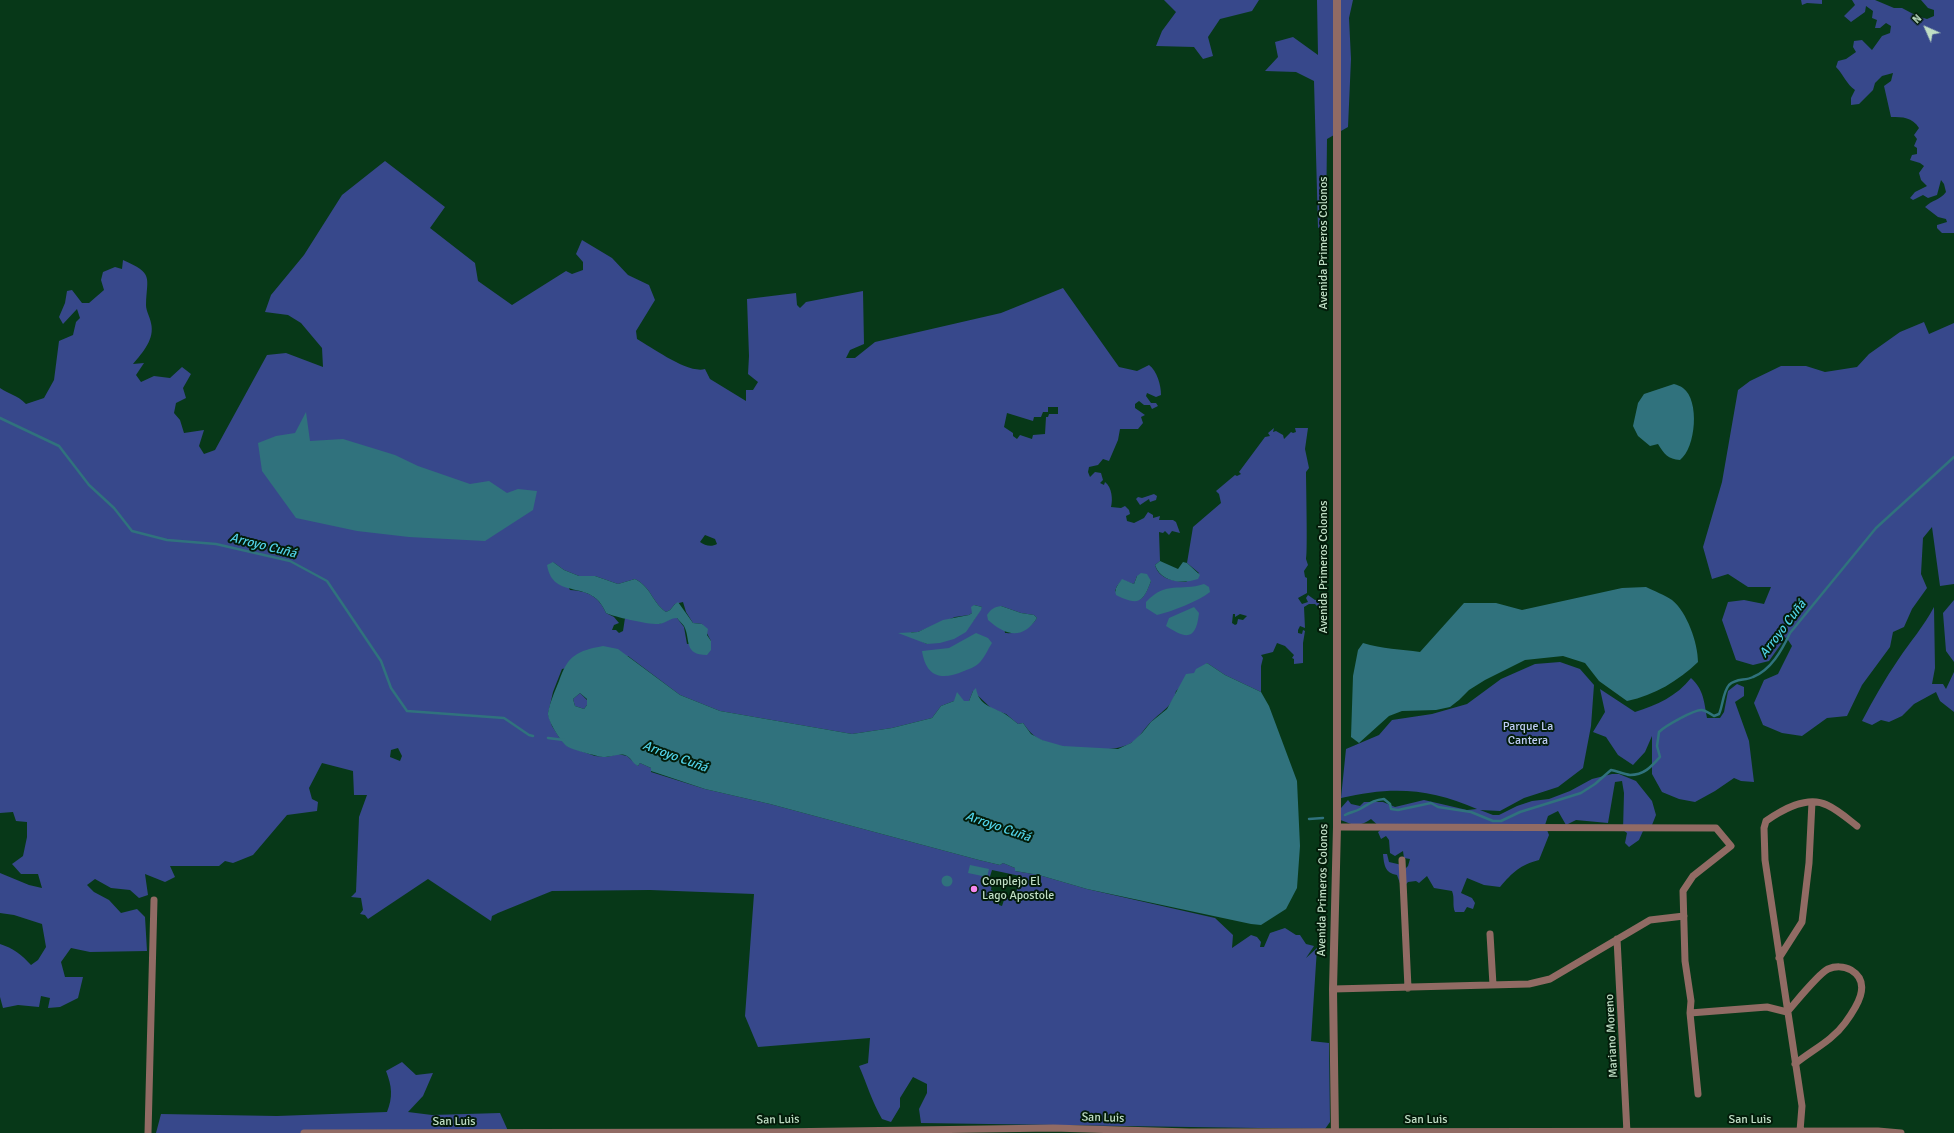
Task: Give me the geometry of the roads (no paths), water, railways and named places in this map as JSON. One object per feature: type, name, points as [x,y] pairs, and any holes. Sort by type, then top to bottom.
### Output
[{"type":"street","name":"Avenida Primeros Colonos","points":[[1335,1132],[1333,989],[1337,827],[1337,0]]},
{"type":"street","points":[[1779,958],[1793,938],[1802,922],[1804,915],[1809,863],[1812,802]]},
{"type":"street","points":[[1800,1131],[1802,1106],[1765,860],[1764,828],[1766,821],[1775,814],[1794,805],[1812,802],[1826,804],[1857,826]]},
{"type":"street","points":[[1337,827],[1716,828],[1731,846],[1693,876],[1683,891],[1685,960],[1692,1001],[1690,1013],[1698,1094]]},
{"type":"street","points":[[1402,860],[1408,988]]},
{"type":"street","points":[[148,1133],[154,900]]},
{"type":"street","points":[[1333,989],[1529,984],[1550,979],[1650,920],[1684,916]]},
{"type":"street","points":[[1490,934],[1493,985]]},
{"type":"street","name":"Mariano Moreno","points":[[1617,939],[1627,1133]]},
{"type":"street","points":[[1788,1012],[1826,970],[1838,966],[1849,969],[1857,974],[1861,980],[1860,998],[1846,1022],[1834,1037],[1796,1064]]},
{"type":"street","points":[[1690,1013],[1766,1007],[1788,1012]]},
{"type":"street","name":"San Luis","points":[[304,1133],[1053,1130],[1189,1132],[1627,1133],[1878,1131],[1901,1133]]},
{"type":"water","points":[[1674,384],[1682,387],[1688,394],[1694,413],[1694,424],[1690,445],[1680,460],[1667,455],[1662,451],[1658,444],[1650,446],[1638,436],[1633,426],[1638,403],[1644,394]]},
{"type":"water","points":[[306,412],[310,441],[343,439],[395,455],[418,466],[470,484],[489,481],[507,493],[518,489],[537,491],[533,510],[485,541],[409,537],[357,531],[296,518],[262,471],[258,443],[276,436],[295,433]]},
{"type":"water","points":[[1160,561],[1178,569],[1183,562],[1187,563],[1200,575],[1198,579],[1192,581],[1179,582],[1167,579],[1158,571],[1155,565]]},
{"type":"water","points":[[553,562],[564,570],[579,576],[595,576],[618,584],[635,579],[645,586],[661,608],[666,612],[678,602],[693,623],[702,624],[708,629],[707,635],[711,641],[711,650],[707,655],[694,652],[689,645],[684,626],[677,618],[655,624],[624,619],[606,613],[600,602],[592,596],[557,583],[551,576],[547,565]]},
{"type":"water","points":[[1141,573],[1147,574],[1151,581],[1142,598],[1135,601],[1130,601],[1116,595],[1116,588],[1122,579],[1134,584],[1137,576]]},
{"type":"water","points":[[1204,584],[1209,587],[1210,592],[1185,606],[1157,615],[1146,608],[1146,602],[1160,591]]},
{"type":"water","points":[[1646,587],[1669,598],[1677,605],[1691,628],[1696,646],[1698,662],[1666,686],[1647,695],[1627,701],[1599,681],[1585,663],[1563,656],[1525,660],[1485,680],[1469,690],[1450,707],[1436,710],[1402,711],[1389,716],[1359,743],[1351,737],[1353,676],[1358,650],[1363,643],[1384,648],[1420,652],[1464,603],[1496,603],[1522,610],[1622,588]]},
{"type":"water","points":[[974,605],[982,607],[981,610],[966,632],[954,639],[940,643],[927,644],[898,633],[918,632],[943,620],[969,615],[972,613],[971,607]]},
{"type":"water","points":[[1001,606],[1021,613],[1034,615],[1037,618],[1025,630],[1019,633],[1007,632],[988,620],[987,615],[990,611]]},
{"type":"water","points":[[1194,607],[1199,613],[1198,622],[1193,633],[1184,635],[1166,626],[1169,618]]},
{"type":"water","points":[[976,633],[988,638],[992,643],[977,665],[948,676],[936,674],[927,666],[922,651],[949,648]]},
{"type":"water","points":[[603,646],[618,649],[680,695],[720,711],[852,734],[892,728],[932,718],[941,706],[954,701],[957,692],[964,701],[969,701],[973,691],[976,688],[980,699],[986,705],[1005,714],[1018,724],[1023,723],[1031,734],[1042,740],[1063,746],[1118,749],[1131,743],[1151,722],[1167,709],[1186,674],[1194,673],[1196,669],[1207,663],[1225,675],[1261,692],[1269,706],[1297,781],[1300,846],[1297,888],[1286,909],[1261,925],[1251,924],[1087,889],[1039,875],[1015,871],[1015,868],[1003,863],[1000,865],[979,860],[770,804],[705,789],[651,771],[651,768],[640,763],[638,766],[629,757],[624,755],[603,757],[575,750],[565,745],[552,726],[548,716],[550,705],[562,672],[570,660],[580,652]],"holes":[[[580,693],[587,699],[587,705],[584,709],[575,706],[573,699]]]},
{"type":"water","points":[[970,865],[989,869],[987,877],[968,873]]},
{"type":"water","points":[[945,876],[949,876],[951,877],[951,885],[945,886],[942,883],[942,879]]},
{"type":"waterway","name":"Arroyo Cuñá","points":[[0,418],[59,446],[89,485],[114,508],[132,531],[167,540],[216,544],[290,561],[327,581],[381,661],[391,688],[407,711],[504,718],[529,735],[533,736]]},
{"type":"waterway","name":"Arroyo Cuñá","points":[[1345,815],[1374,801],[1384,799],[1390,804],[1391,809],[1398,810],[1431,803],[1438,807],[1471,812],[1493,821],[1501,821],[1520,812],[1581,793],[1595,784],[1611,770],[1630,775],[1643,772],[1660,757],[1657,746],[1659,732],[1680,718],[1698,710],[1704,710],[1714,716],[1719,714],[1725,691],[1729,685],[1735,681],[1753,677],[1765,670],[1771,664],[1780,653],[1790,633],[1876,528],[1954,457]]},
{"type":"waterway","name":"Arroyo Cuñá","points":[[548,738],[564,740]]},
{"type":"waterway","name":"Arroyo Cuñá","points":[[1309,819],[1323,818]]},
{"type":"place","name":"Conplejo El Lago Apostole","points":[[974,889]]},
{"type":"park label","name":"Parque La Cantera","points":[[1528,734]]}]
